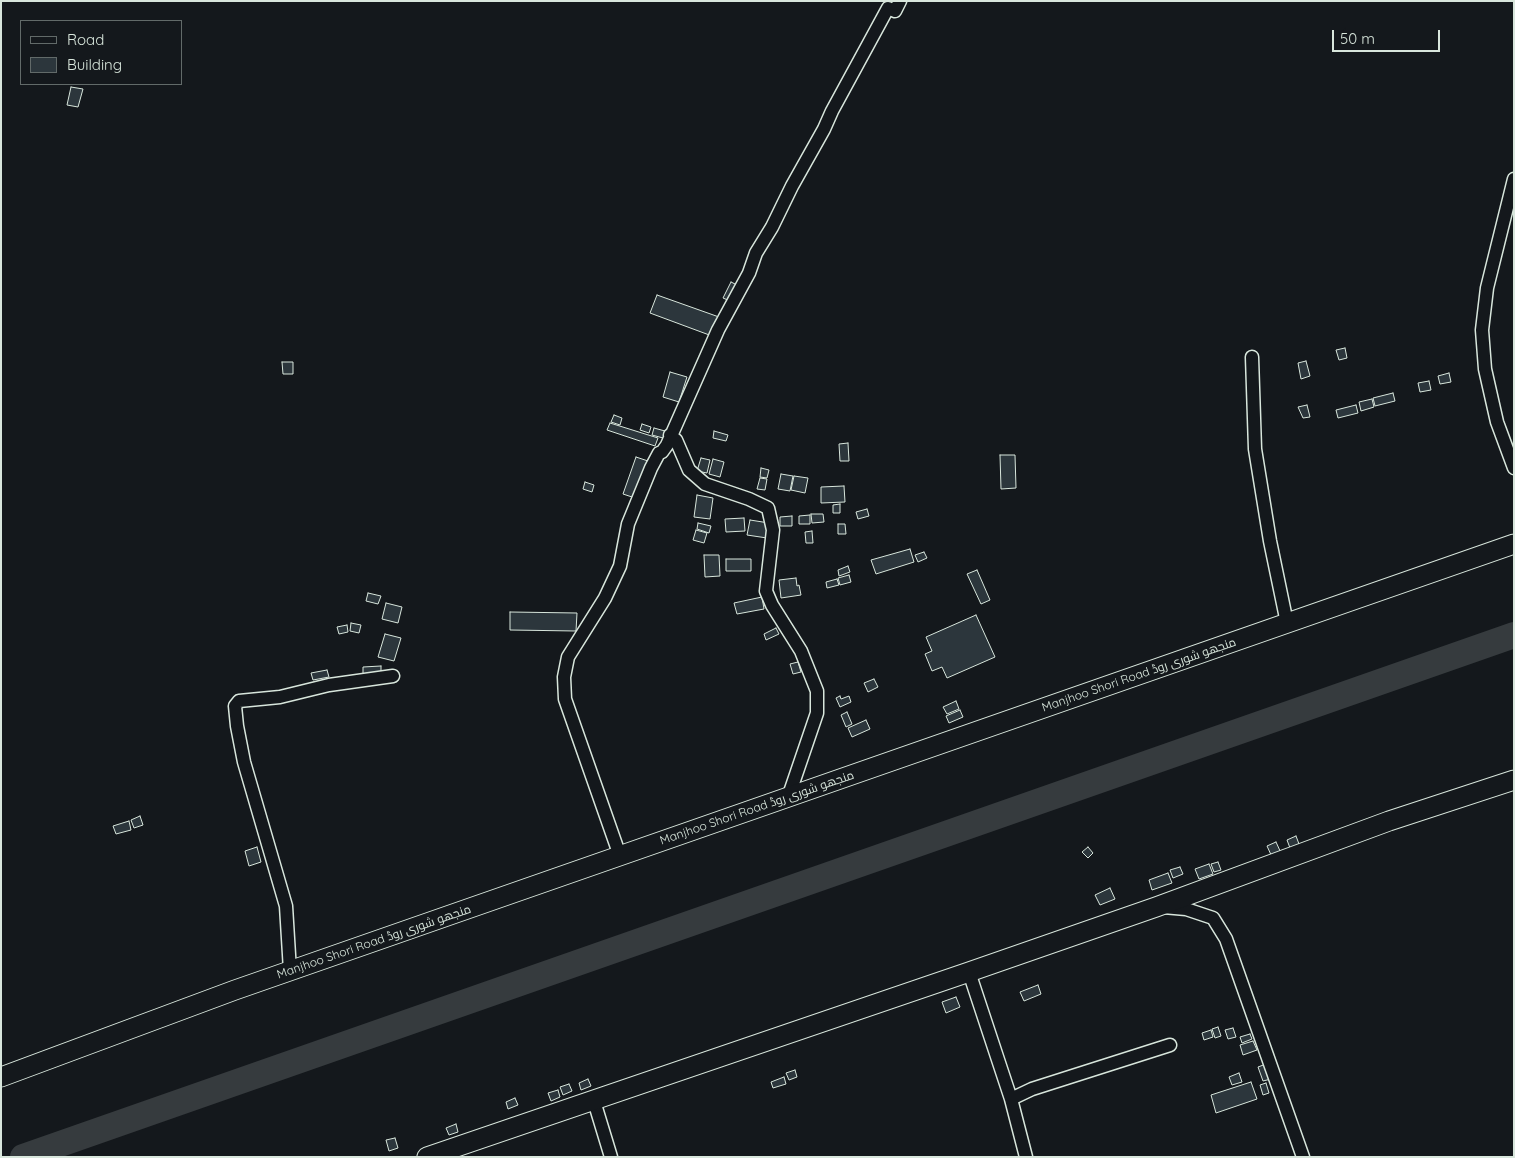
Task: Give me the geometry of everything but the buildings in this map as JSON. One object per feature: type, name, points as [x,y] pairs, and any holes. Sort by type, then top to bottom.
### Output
[{"type":"street","points":[[620,856],[565,699],[564,678],[568,657],[605,598],[620,566],[628,524],[651,468],[659,453],[665,449],[718,330],[749,274],[756,252],[772,227],[792,186],[888,8],[895,11],[900,1]]},
{"type":"street","points":[[1514,179],[1487,288],[1482,330],[1485,369],[1498,422],[1514,468]]},
{"type":"street","points":[[1252,357],[1255,449],[1270,541],[1287,624]]},
{"type":"street","points":[[670,435],[676,440],[689,470],[705,484],[749,499],[768,508],[773,530],[766,591],[772,605],[801,651],[817,691],[817,713],[788,798]]},
{"type":"street","name":"Manjhoo Shori Road منجھو شوری روڈ","points":[[1,1077],[290,971],[1514,544]]},
{"type":"street","points":[[290,971],[286,906],[244,762],[235,706],[239,701],[280,697],[328,685],[393,676]]},
{"type":"street","points":[[427,1157],[458,1151],[594,1101],[1156,907],[1389,821],[1514,780]]},
{"type":"street","points":[[1156,907],[1186,909],[1213,918],[1226,939],[1303,1157]]},
{"type":"street","points":[[969,972],[1011,1099],[1026,1157]]},
{"type":"street","points":[[1011,1099],[1032,1090],[1170,1045]]},
{"type":"street","points":[[594,1101],[610,1157]]},
{"type":"waterway","points":[[23,1157],[1514,635]]}]
